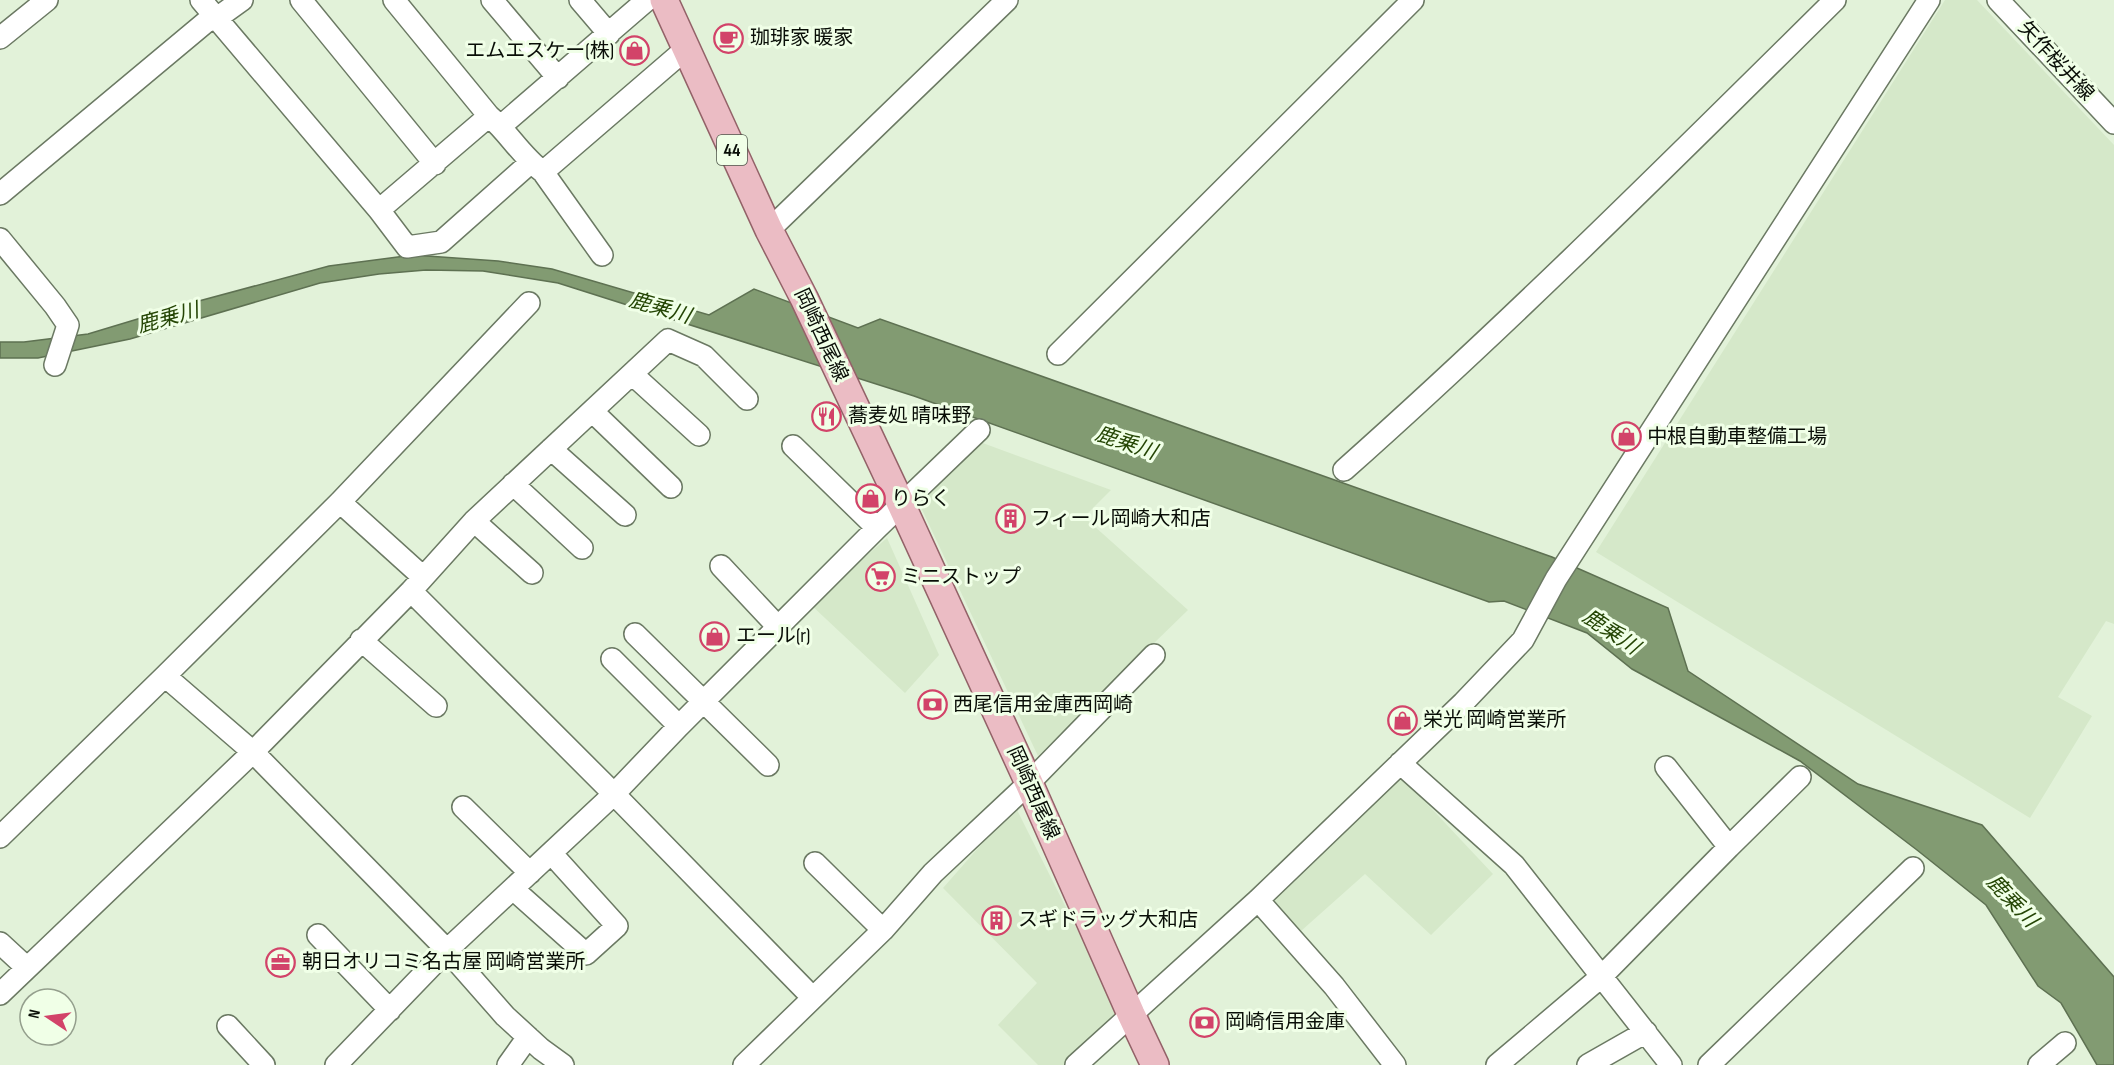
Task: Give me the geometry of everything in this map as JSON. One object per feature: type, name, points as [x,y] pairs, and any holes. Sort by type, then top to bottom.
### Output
[{"type":"main road","name":"岡崎西尾線","points":[[664,0],[769,230],[902,504],[1155,1065]]},
{"type":"street","points":[[0,38],[47,0]]},
{"type":"street","points":[[201,0],[379,210],[407,247],[441,242],[687,48]]},
{"type":"street","points":[[0,194],[206,22],[217,18],[242,0]]},
{"type":"street","points":[[301,0],[435,164]]},
{"type":"street","points":[[393,0],[536,167],[603,255]]},
{"type":"street","points":[[492,0],[558,78]]},
{"type":"street","points":[[580,0],[609,34]]},
{"type":"street","points":[[379,210],[435,164],[558,78],[647,0]]},
{"type":"street","points":[[769,230],[1007,0]]},
{"type":"street","points":[[1058,354],[1413,0]]},
{"type":"street","points":[[1344,470],[1603,230],[1835,0]]},
{"type":"street","points":[[1076,1065],[1258,900],[1524,640],[1556,579],[1929,0]]},
{"type":"street","name":"矢作桜井線","points":[[1998,0],[2114,123]]},
{"type":"street","points":[[0,239],[68,325],[55,365]]},
{"type":"street","points":[[0,837],[340,502],[529,303]]},
{"type":"street","points":[[0,994],[253,752],[417,584],[474,521],[668,340],[704,356],[747,399]]},
{"type":"street","points":[[632,374],[699,435]]},
{"type":"street","points":[[592,411],[670,487]]},
{"type":"street","points":[[336,1065],[447,950],[614,794],[877,528],[979,429]]},
{"type":"street","points":[[793,446],[877,528]]},
{"type":"street","points":[[551,449],[625,515]]},
{"type":"street","points":[[513,484],[582,548]]},
{"type":"street","points":[[340,502],[614,794],[813,998]]},
{"type":"street","points":[[474,521],[532,573]]},
{"type":"street","points":[[721,566],[779,628]]},
{"type":"street","points":[[635,634],[768,765]]},
{"type":"street","points":[[361,640],[436,706]]},
{"type":"street","points":[[744,1065],[883,930],[933,873],[1029,783],[1154,655]]},
{"type":"street","points":[[612,659],[679,726]]},
{"type":"street","points":[[165,676],[253,752],[447,950],[505,1016],[563,1065]]},
{"type":"street","points":[[1400,763],[1514,865],[1671,1065]]},
{"type":"street","points":[[1666,767],[1730,847]]},
{"type":"street","points":[[1497,1065],[1602,976],[1800,777]]},
{"type":"street","points":[[463,807],[530,873]]},
{"type":"street","points":[[513,889],[586,954],[617,926],[551,853]]},
{"type":"street","points":[[815,863],[883,930]]},
{"type":"street","points":[[1709,1065],[1913,868]]},
{"type":"street","points":[[1258,900],[1334,986],[1395,1065]]},
{"type":"street","points":[[318,935],[390,1010]]},
{"type":"street","points":[[0,943],[26,967]]},
{"type":"street","points":[[228,1026],[264,1065]]},
{"type":"street","points":[[1588,1065],[1646,1032]]},
{"type":"street","points":[[508,1065],[528,1037]]},
{"type":"street","points":[[2039,1065],[2066,1042]]},
{"type":"shaded area","points":[[1945,0],[1977,0],[2114,145],[2114,624],[2106,621],[2058,697],[2092,716],[2030,818],[1596,552]]},
{"type":"shaded area","points":[[980,442],[1111,490],[1084,517],[1188,610],[1038,756],[917,499]]},
{"type":"shaded area","points":[[887,538],[939,655],[905,693],[810,604]]},
{"type":"shaded area","points":[[1400,775],[1493,874],[1431,935],[1365,874],[1292,939],[1264,907]]},
{"type":"shaded area","points":[[1015,806],[1120,1015],[1065,1065],[1038,1065],[998,1025],[1037,983],[943,888]]},
{"type":"water","name":"鹿乗川","points":[[413,255],[498,261],[552,269],[709,315],[754,289],[858,328],[880,319],[1552,557],[1668,608],[1688,671],[1858,784],[1982,825],[2114,977],[2114,1065],[2097,1065],[2061,1003],[2038,986],[1986,905],[1800,761],[1632,669],[1587,633],[1504,601],[1489,602],[914,396],[558,283],[483,271],[426,270],[320,283],[130,339],[38,358],[0,358],[0,342],[24,342],[88,334],[184,305],[329,266]]},
{"type":"place","name":"珈琲家 暖家","points":[[729,38]]},
{"type":"place","name":"エムエスケー(株)","points":[[635,51]]},
{"type":"place","name":"蕎麦処 晴味野","points":[[827,416]]},
{"type":"place","name":"中根自動車整備工場","points":[[1626,437]]},
{"type":"place","name":"りらく","points":[[870,499]]},
{"type":"place","name":"フィール岡崎大和店","points":[[1010,519]]},
{"type":"place","name":"ミニストップ","points":[[880,577]]},
{"type":"place","name":"エール(r)","points":[[715,636]]},
{"type":"place","name":"西尾信用金庫西岡崎","points":[[932,705]]},
{"type":"place","name":"栄光 岡崎営業所","points":[[1402,720]]},
{"type":"place","name":"スギドラッグ大和店","points":[[997,920]]},
{"type":"place","name":"朝日オリコミ名古屋 岡崎営業所","points":[[281,962]]},
{"type":"place","name":"岡崎信用金庫","points":[[1204,1022]]}]
